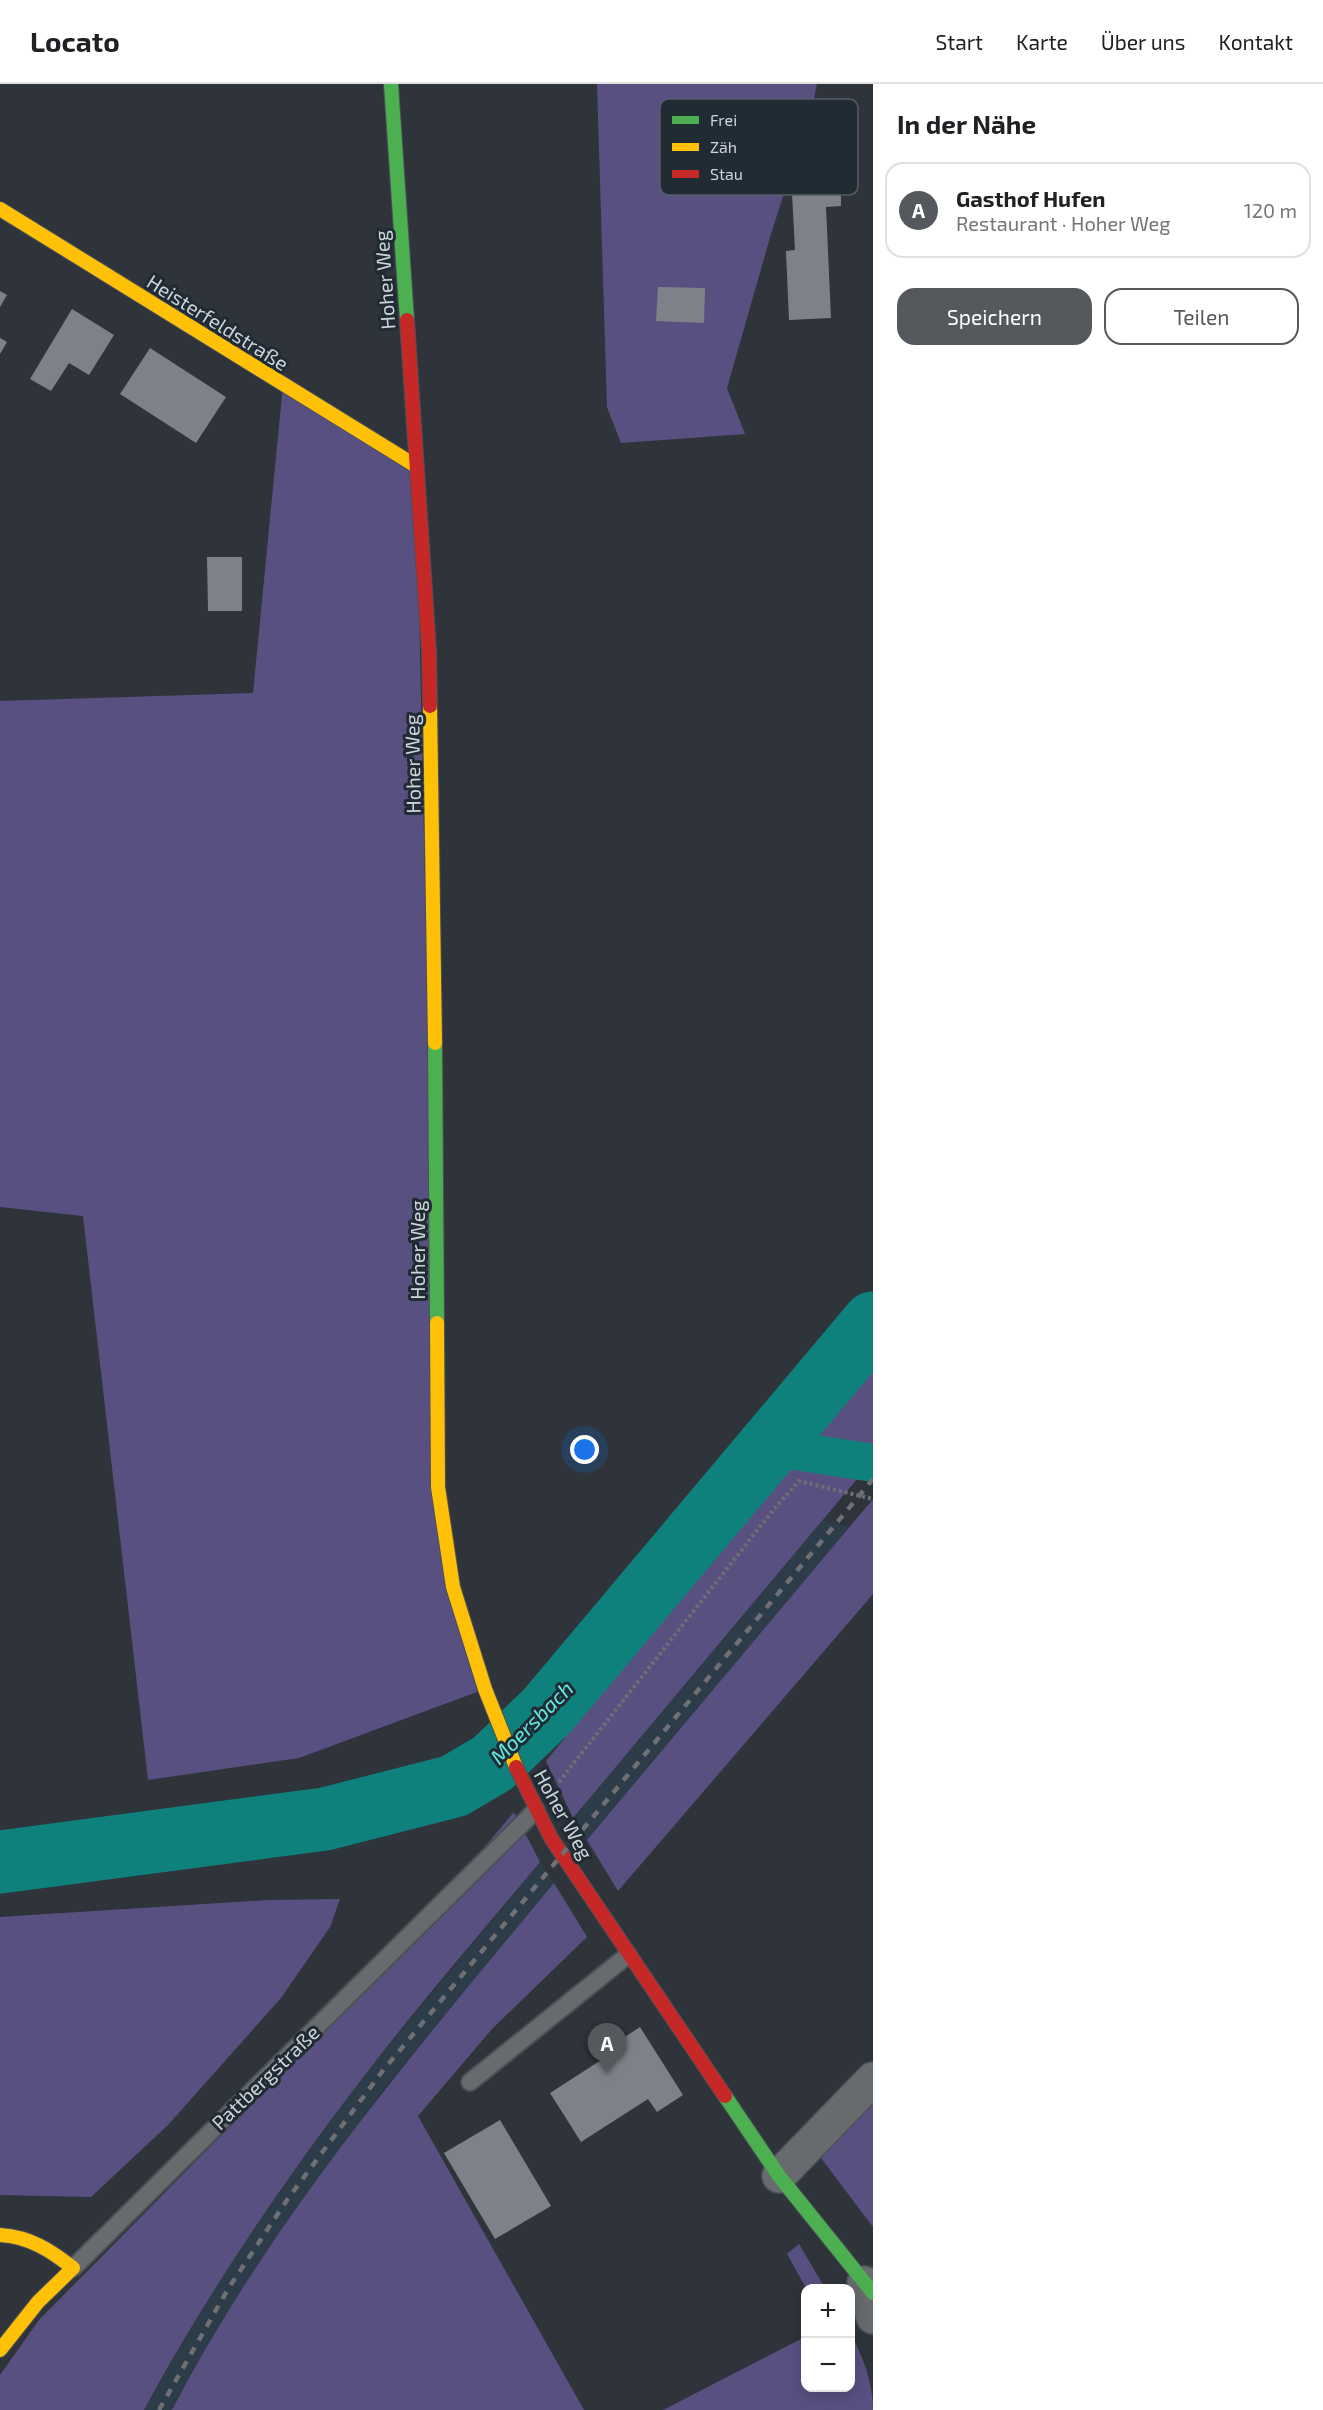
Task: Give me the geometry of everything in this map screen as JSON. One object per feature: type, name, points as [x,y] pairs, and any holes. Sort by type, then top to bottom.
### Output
[{"type":"main road","name":"Hoher Weg","points":[[391,84],[429,663],[435,989],[438,1486],[453,1587],[494,1713],[515,1765],[551,1838],[779,2176],[869,2288]]},
{"type":"main road","name":"Heisterfeldstraße","points":[[0,209],[416,466]]},
{"type":"main road","points":[[0,2235],[33,2239],[50,2249],[73,2268]]},
{"type":"main road","name":"Pattbergstraße","points":[[0,2350],[38,2302],[73,2268]]},
{"type":"street","points":[[779,2176],[873,2079]]},
{"type":"street","points":[[869,2288],[873,2317]]},
{"type":"lane","name":"Pattbergstraße","points":[[73,2268],[536,1810]]},
{"type":"lane","points":[[470,2082],[628,1954]]},
{"type":"path","points":[[536,1810],[774,1509],[799,1481],[873,1499]]},
{"type":"shaded area","points":[[597,84],[817,84],[814,99],[660,99],[660,195],[784,195],[727,388],[745,434],[621,443],[607,407]]},
{"type":"shaded area","points":[[283,385],[416,466],[438,1487],[485,1689],[299,1758],[148,1780],[83,1216],[0,1207],[0,701],[253,693]]},
{"type":"shaded area","points":[[873,1361],[873,1460],[573,1818],[546,1761]]},
{"type":"shaded area","points":[[873,1499],[873,1594],[618,1891],[587,1840]]},
{"type":"shaded area","points":[[823,1520],[850,1527],[587,1840],[573,1818]]},
{"type":"shaded area","points":[[514,1812],[540,1862],[407,2022],[304,2156],[220,2281],[144,2410],[0,2410],[0,2375],[39,2320],[362,1993]]},
{"type":"shaded area","points":[[540,1862],[554,1883],[388,2084],[306,2196],[235,2301],[172,2410],[144,2410],[219,2279],[311,2148],[364,2075]]},
{"type":"shaded area","points":[[554,1883],[587,1937],[492,2029],[418,2116],[584,2410],[172,2410],[211,2339],[300,2202],[399,2072]]},
{"type":"shaded area","points":[[340,1899],[330,1927],[281,1998],[168,2125],[91,2197],[0,2195],[0,1917],[269,1900]]},
{"type":"shaded area","points":[[873,2099],[873,2227],[821,2158],[828,2144]]},
{"type":"shaded area","points":[[799,2244],[823,2284],[804,2284],[787,2254]]},
{"type":"shaded area","points":[[801,2339],[801,2392],[855,2392],[855,2342],[867,2370],[873,2410],[663,2410]]},
{"type":"building","points":[[792,195],[841,195],[841,206],[826,207],[831,318],[789,320],[786,251],[795,250]]},
{"type":"building","points":[[658,287],[705,288],[704,323],[656,321]]},
{"type":"building","points":[[0,291],[7,295],[0,307]]},
{"type":"building","points":[[72,309],[114,335],[89,375],[69,363],[51,391],[30,379]]},
{"type":"building","points":[[0,338],[7,342],[0,354]]},
{"type":"building","points":[[150,348],[226,397],[196,443],[120,394]]},
{"type":"building","points":[[207,557],[242,557],[242,611],[208,611]]},
{"type":"building","points":[[640,2027],[683,2095],[657,2112],[648,2099],[581,2142],[550,2093],[612,2053],[608,2048]]},
{"type":"building","points":[[500,2120],[551,2206],[495,2239],[444,2153]]},
{"type":"waterway","name":"Moersbach","points":[[0,1862],[325,1819],[454,1786],[493,1763],[547,1711],[873,1323]]},
{"type":"waterway","points":[[770,1447],[873,1463]]},
{"type":"railway","points":[[159,2410],[228,2289],[287,2200],[381,2073],[873,1479]]},
{"type":"traffic: fast","points":[[391,84],[407,320]]},
{"type":"traffic: fast","points":[[435,1043],[437,1323]]},
{"type":"traffic: fast","points":[[725,2096],[779,2176],[873,2293]]},
{"type":"traffic: slow","points":[[0,209],[416,466]]},
{"type":"traffic: slow","points":[[430,706],[435,1043]]},
{"type":"traffic: slow","points":[[437,1323],[438,1487],[453,1587],[485,1689],[516,1767]]},
{"type":"traffic: slow","points":[[0,2235],[21,2238],[39,2246],[73,2268],[38,2302],[0,2350]]},
{"type":"traffic: jam","points":[[407,320],[429,651],[430,706]]},
{"type":"traffic: jam","points":[[516,1767],[551,1838],[725,2096]]},
{"type":"place","name":"Gasthof Hufen","points":[[607,2073]]}]
